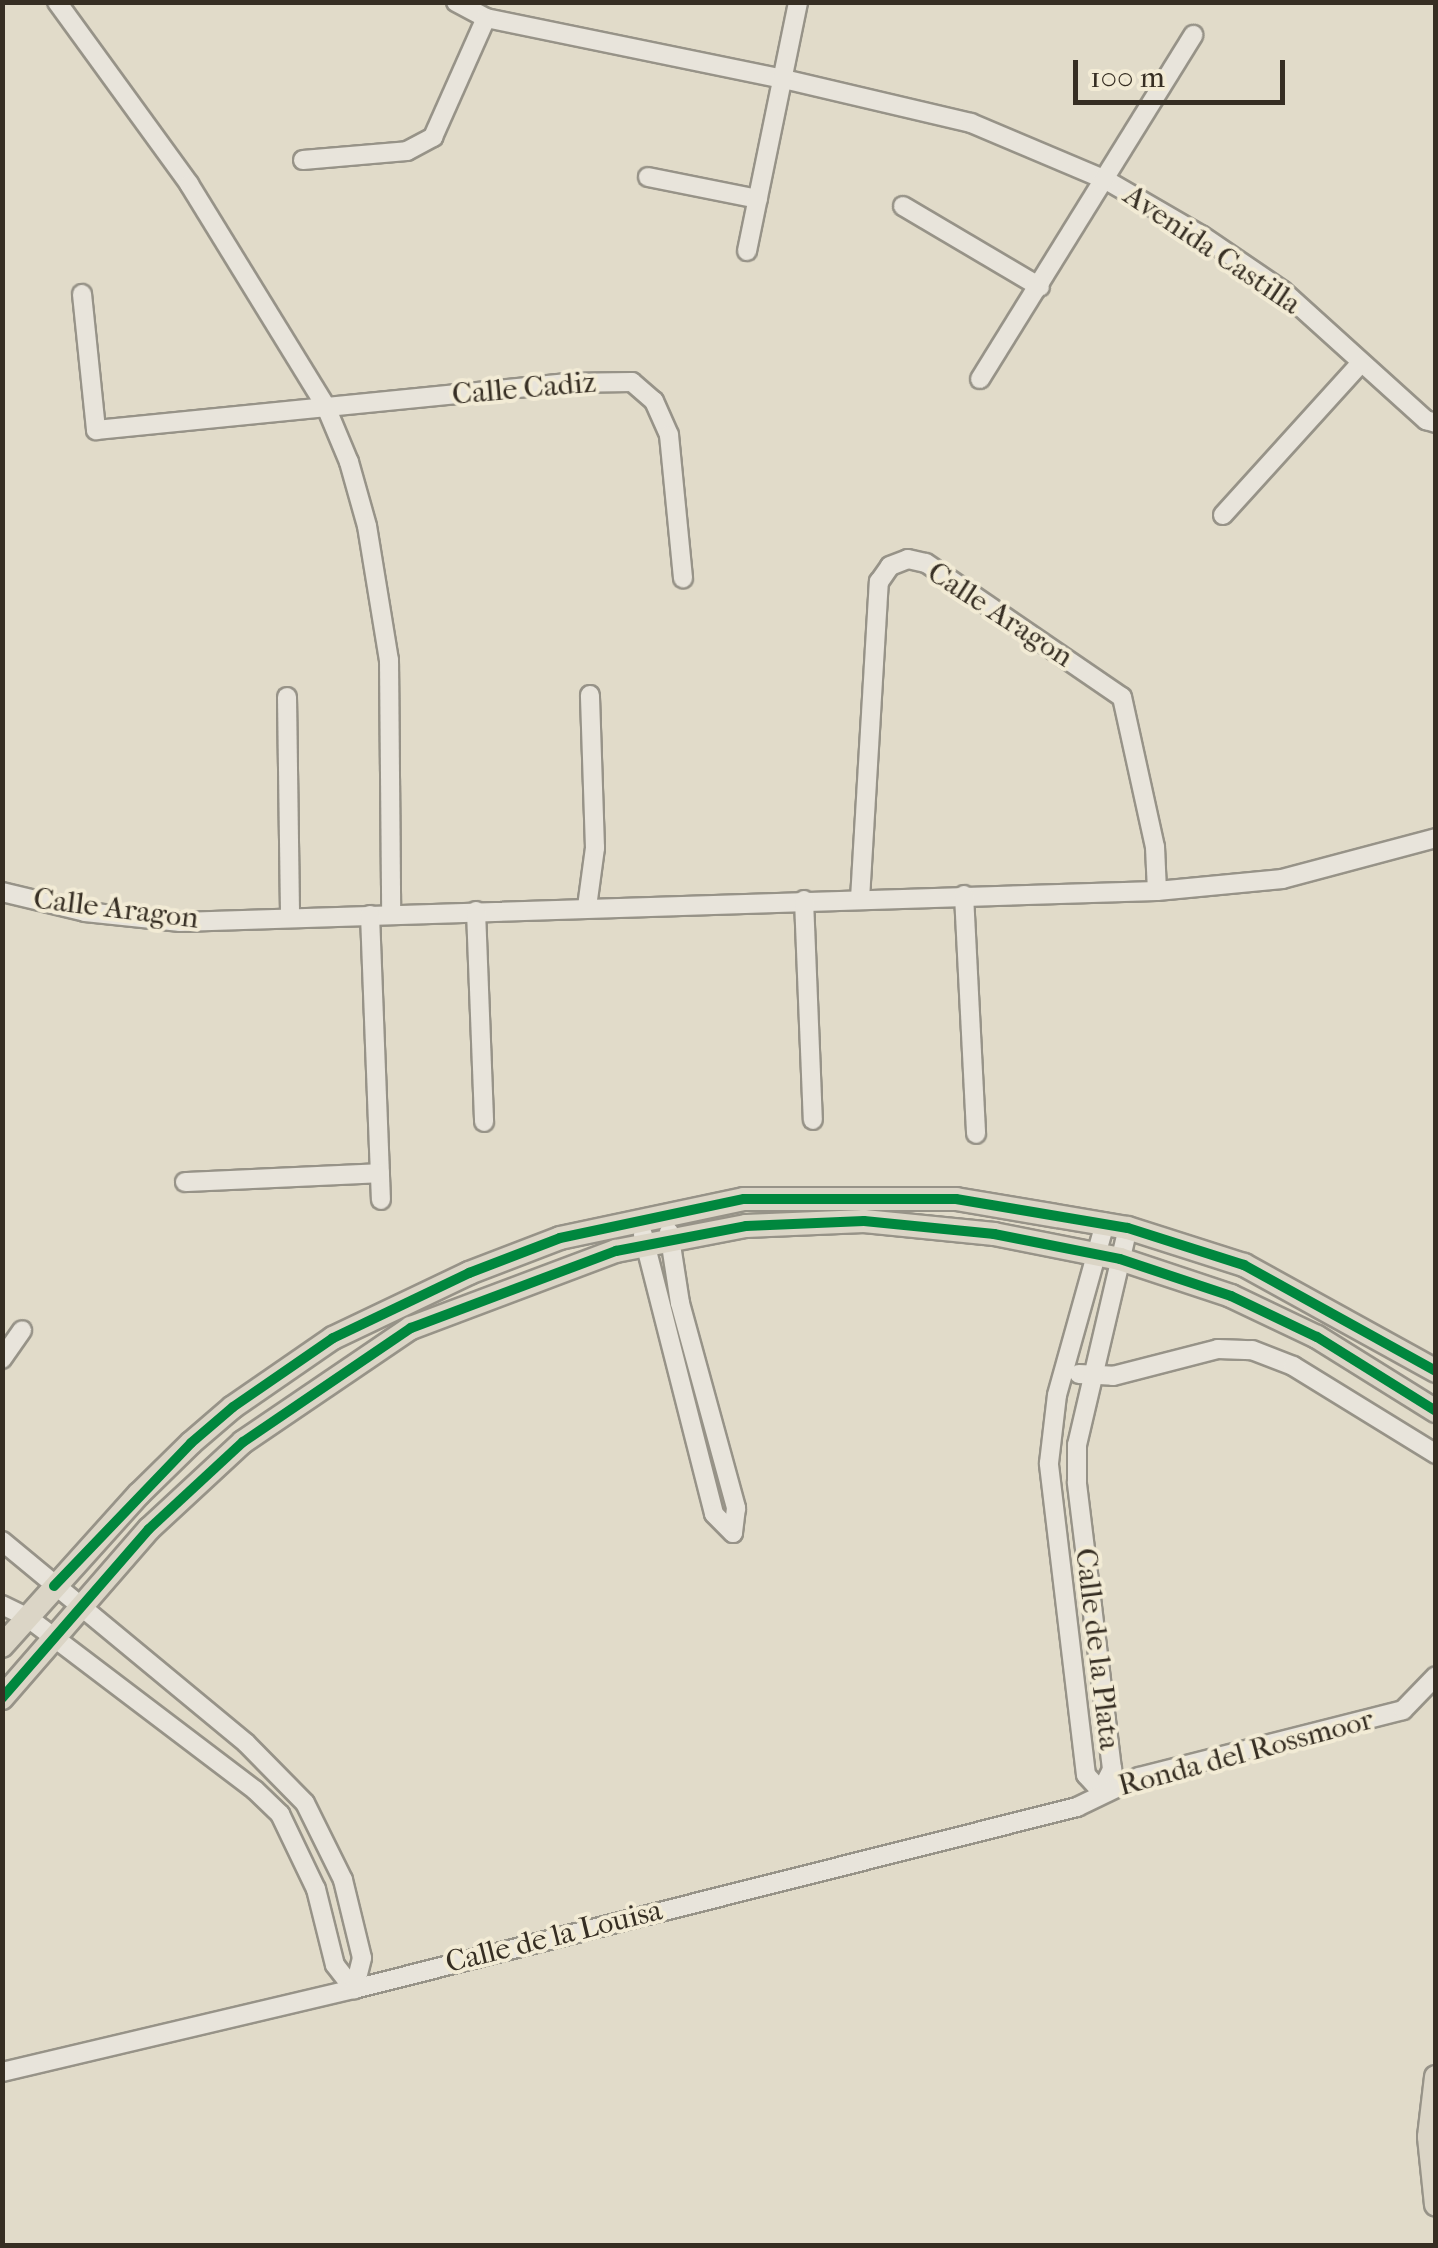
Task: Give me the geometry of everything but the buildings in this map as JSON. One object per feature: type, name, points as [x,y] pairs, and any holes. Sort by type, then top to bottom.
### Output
[{"type":"main road","points":[[2,1646],[191,1443],[232,1407],[333,1338],[560,1238],[744,1199],[956,1199],[1116,1226],[1244,1265],[1436,1371]]},
{"type":"main road","points":[[2,1698],[149,1529],[243,1442],[411,1328],[616,1251],[746,1226],[864,1221],[994,1234],[1120,1259],[1191,1280],[1274,1316],[1364,1364],[1436,1411]]},
{"type":"main road","points":[[1436,2077],[1429,2137],[1436,2205]]},
{"type":"street","points":[[56,2],[189,184],[326,407],[349,462],[380,595],[388,660],[390,914]]},
{"type":"street","name":"Avenida Castilla","points":[[456,2],[486,18],[784,79],[970,123],[1106,180],[1201,235],[1283,291],[1426,420],[1436,423]]},
{"type":"street","points":[[747,250],[798,2]]},
{"type":"street","points":[[303,160],[407,152],[433,137],[486,18]]},
{"type":"street","name":"Avenida Castilla","points":[[980,379],[1193,35]]},
{"type":"street","points":[[648,177],[758,198]]},
{"type":"street","points":[[903,206],[1040,287]]},
{"type":"street","name":"Calle Cadiz","points":[[82,294],[96,430],[568,383],[632,382],[654,401],[669,435],[683,578]]},
{"type":"street","points":[[1223,514],[1361,362]]},
{"type":"street","name":"Calle Aragon","points":[[860,899],[879,582],[890,566],[908,559],[926,563],[1122,697],[1155,847],[1157,891]]},
{"type":"street","points":[[586,907],[595,848],[590,696]]},
{"type":"street","points":[[286,697],[290,918]]},
{"type":"street","name":"Calle Aragon","points":[[2,892],[85,912],[180,922],[1157,891],[1282,879],[1436,838]]},
{"type":"street","points":[[964,896],[976,1134]]},
{"type":"street","points":[[804,900],[814,1120]]},
{"type":"street","points":[[476,911],[484,1122]]},
{"type":"street","points":[[370,915],[381,1200]]},
{"type":"street","points":[[184,1182],[380,1173]]},
{"type":"street","points":[[639,1222],[714,1514],[733,1533],[736,1508],[680,1303],[665,1216]]},
{"type":"street","name":"Calle de la Plata","points":[[1116,1226],[1120,1259],[1076,1445],[1077,1482],[1112,1768],[1101,1791],[1086,1775],[1050,1484],[1052,1426],[1064,1372],[1096,1254],[1116,1226]]},
{"type":"street","points":[[2,1359],[22,1330]]},
{"type":"street","points":[[1064,1372],[1113,1376],[1218,1349],[1252,1350],[1293,1366],[1436,1454]]},
{"type":"street","points":[[2,1540],[246,1744],[306,1802],[343,1880],[362,1958],[354,1989]]},
{"type":"street","points":[[2,1605],[28,1617],[255,1790],[280,1814],[316,1889],[335,1965],[354,1989]]},
{"type":"street","name":"Ronda del Rossmoor","points":[[1101,1791],[1139,1776],[1391,1714],[1414,1702],[1436,1676]]},
{"type":"street","name":"Calle de la Louisa","points":[[2,2072],[354,1989],[1077,1806],[1101,1791]]},
{"type":"cycle path","points":[[54,1586],[191,1443],[233,1407],[333,1338],[469,1273],[560,1238],[744,1199],[956,1199],[1128,1228],[1244,1265],[1436,1371]]},
{"type":"cycle path","points":[[2,1698],[149,1529],[243,1442],[411,1328],[616,1251],[746,1226],[864,1221],[994,1234],[1120,1259],[1231,1296],[1317,1337],[1436,1411]]}]
